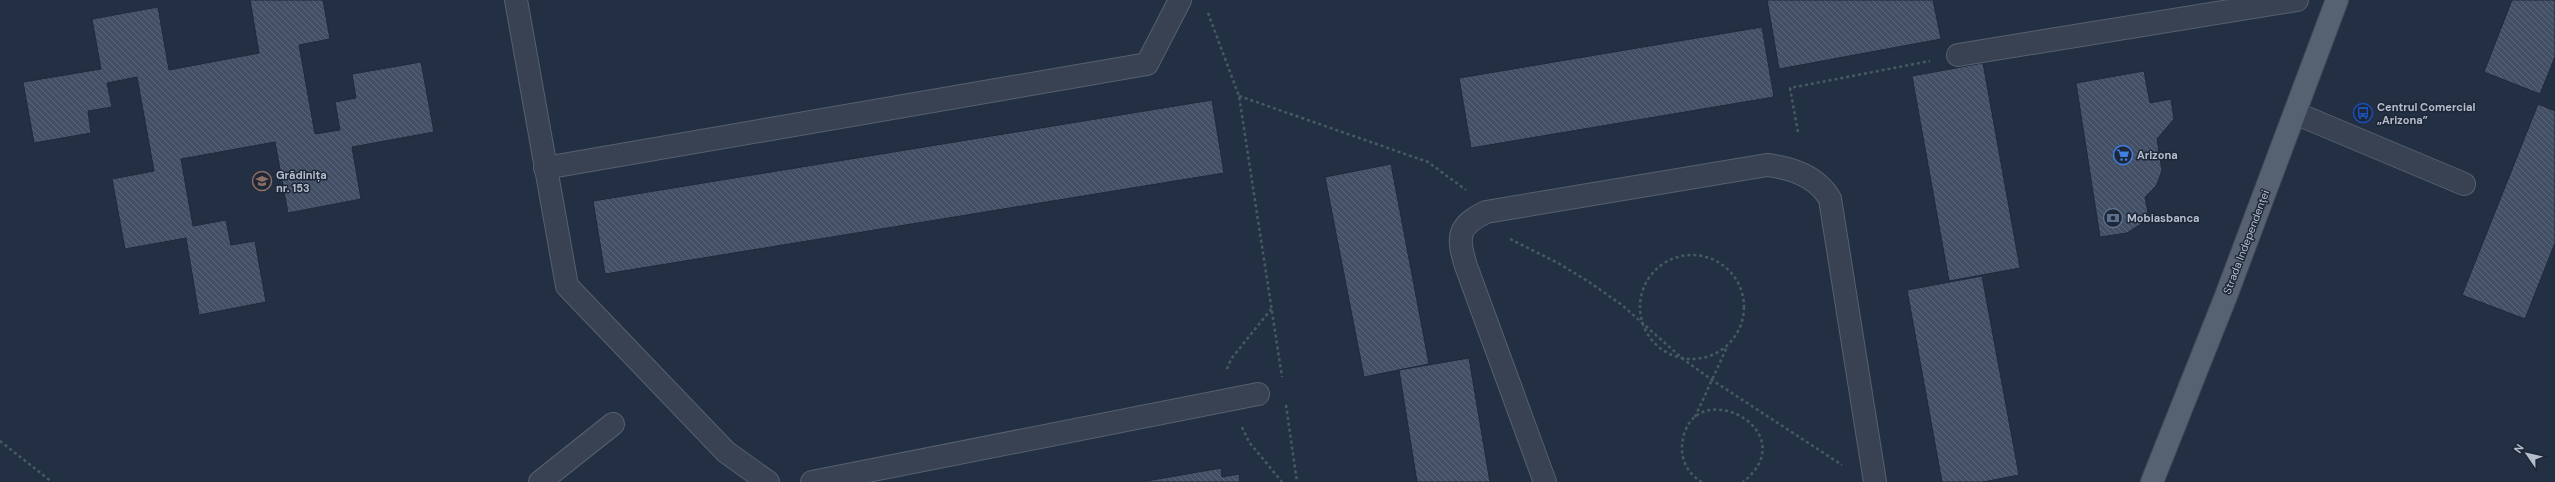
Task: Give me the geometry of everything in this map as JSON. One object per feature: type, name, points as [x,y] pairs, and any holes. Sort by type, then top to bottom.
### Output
[{"type":"main road","name":"Strada Independenței","points":[[2152,482],[2295,113],[2337,0]]},
{"type":"lane","points":[[516,0],[567,286],[726,452],[768,482]]},
{"type":"lane","points":[[545,168],[1147,64],[1180,0]]},
{"type":"lane","points":[[1958,55],[2297,0]]},
{"type":"lane","points":[[2295,113],[2464,184]]},
{"type":"lane","points":[[1545,482],[1459,243],[1461,232],[1475,217],[1486,212],[1767,165],[1784,167],[1823,186],[1830,198],[1875,482]]},
{"type":"lane","points":[[812,482],[1258,394]]},
{"type":"lane","points":[[540,482],[613,424]]},
{"type":"path","points":[[1207,10],[1238,96],[1283,383]]},
{"type":"path","points":[[1798,132],[1790,88],[1958,55]]},
{"type":"path","points":[[1238,96],[1428,162],[1470,193],[1475,217],[1519,245],[1558,263],[1589,282],[1641,319],[1683,359],[1712,380],[1848,469]]},
{"type":"path","points":[[1702,482],[1689,470],[1683,456],[1684,437],[1694,420],[1728,345],[1740,329],[1744,309],[1741,289],[1736,279],[1722,265],[1703,256],[1683,256],[1656,270],[1644,287],[1640,307],[1641,319],[1655,344],[1671,355],[1683,359],[1711,356],[1728,345]]},
{"type":"path","points":[[1272,307],[1230,359],[1226,372],[1226,384],[1229,399],[1249,442],[1282,482]]},
{"type":"path","points":[[1285,398],[1297,482]]},
{"type":"path","points":[[1694,420],[1701,413],[1722,409],[1740,414],[1755,426],[1762,445],[1761,457],[1751,476],[1743,482]]},
{"type":"path","points":[[0,441],[52,482]]},
{"type":"building","points":[[250,0],[323,0],[330,39],[299,45],[315,134],[340,130],[335,102],[356,98],[352,74],[421,62],[434,132],[352,147],[361,199],[288,213],[275,142],[181,159],[193,226],[226,220],[231,245],[255,241],[266,302],[199,315],[186,238],[125,249],[112,179],[154,171],[137,77],[107,83],[112,107],[88,111],[91,133],[34,143],[23,82],[101,69],[92,19],[158,7],[169,70],[259,53]]},
{"type":"building","points":[[1767,0],[1933,0],[1941,39],[1779,69]]},
{"type":"building","points":[[2512,0],[2555,0],[2555,57],[2540,94],[2484,72]]},
{"type":"building","points":[[1762,27],[1774,97],[1471,148],[1459,78]]},
{"type":"building","points":[[1983,63],[2020,268],[1949,281],[1912,76]]},
{"type":"building","name":"Arizona","points":[[2144,71],[2150,103],[2171,99],[2174,119],[2157,139],[2162,171],[2156,186],[2145,197],[2148,213],[2141,224],[2127,233],[2100,237],[2076,83]]},
{"type":"building","points":[[1212,100],[1224,173],[605,274],[593,201]]},
{"type":"building","points":[[2538,104],[2555,111],[2555,243],[2525,319],[2462,295]]},
{"type":"building","points":[[1391,164],[1429,364],[1364,377],[1325,177]]},
{"type":"building","points":[[1982,276],[2019,475],[1983,482],[1942,482],[1907,290]]},
{"type":"building","points":[[1469,358],[1490,482],[1417,482],[1399,370]]},
{"type":"building","points":[[1221,468],[1222,477],[1239,474],[1240,482],[1141,482]]},
{"type":"place","name":"Centrul Comercial „Arizona”","points":[[2363,113]]},
{"type":"place","name":"Arizona","points":[[2123,155]]},
{"type":"place","name":"Grădinița nr. 153","points":[[262,181]]},
{"type":"place","name":"Mobiasbanca","points":[[2113,218]]}]
